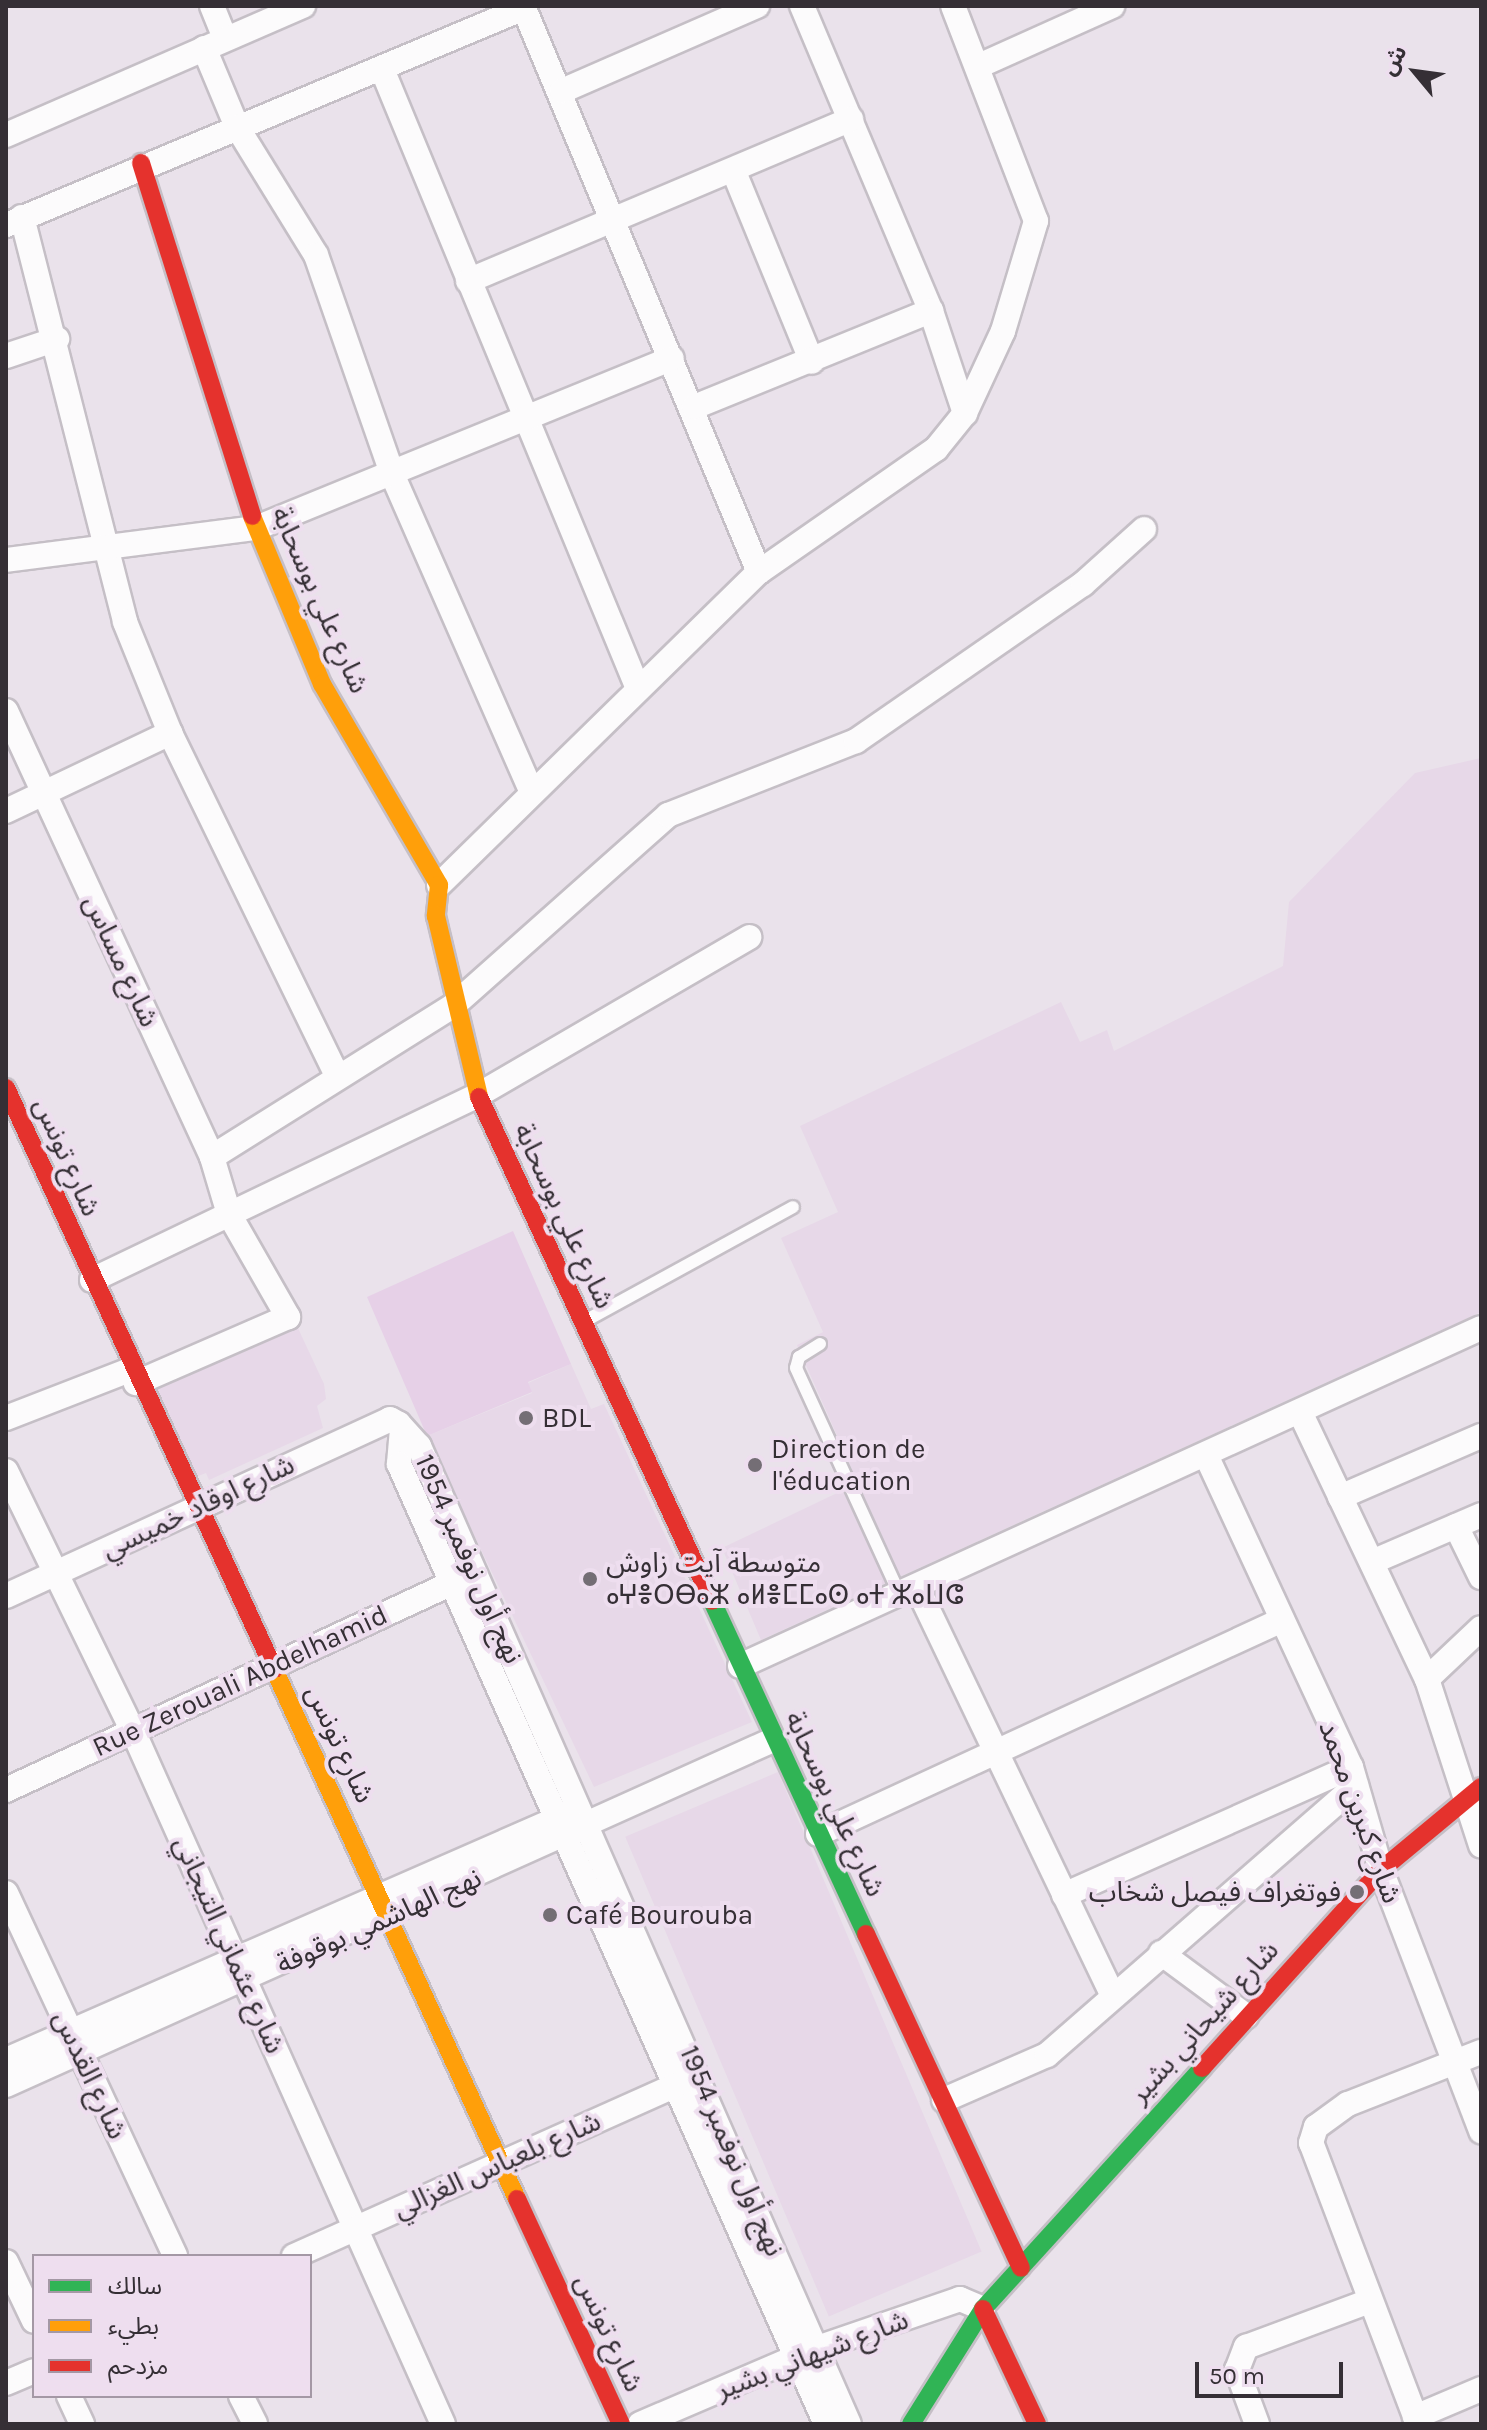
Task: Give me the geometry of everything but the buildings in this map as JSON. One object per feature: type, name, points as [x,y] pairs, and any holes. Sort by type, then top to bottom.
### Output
[{"type":"street","points":[[212,6],[214,43],[237,127],[316,255],[393,476],[532,792]]},
{"type":"street","points":[[6,135],[303,6]]},
{"type":"street","points":[[562,91],[757,6]]},
{"type":"street","points":[[802,6],[931,311],[965,413]]},
{"type":"street","points":[[439,885],[637,686],[759,572],[936,449],[965,413],[1035,237],[1028,194],[981,65],[953,6]]},
{"type":"street","points":[[981,65],[1112,6]]},
{"type":"street","points":[[337,1076],[170,733],[125,622],[57,339],[14,221],[141,163],[382,69],[524,7],[562,91],[612,221],[694,407],[759,572]]},
{"type":"street","points":[[382,69],[523,421],[637,686]]},
{"type":"street","points":[[468,281],[734,172],[851,119]]},
{"type":"street","name":"شارع علي بوسحابة","points":[[141,163],[256,528],[322,684],[439,885],[436,916],[453,1006],[478,1095],[773,1740],[1021,2268]]},
{"type":"street","points":[[734,172],[812,362]]},
{"type":"street","points":[[694,407],[812,362],[931,311]]},
{"type":"street","points":[[6,356],[57,339]]},
{"type":"street","points":[[6,560],[256,528],[393,476],[672,358]]},
{"type":"street","points":[[212,1157],[453,1006],[644,832],[709,795],[806,767],[856,741],[1083,584],[1144,529]]},
{"type":"street","name":"شارع مساس","points":[[6,711],[212,1157],[229,1214],[288,1317],[133,1376]]},
{"type":"street","points":[[6,811],[170,733]]},
{"type":"street","points":[[92,1280],[478,1095],[749,937]]},
{"type":"street","name":"شارع تونس","points":[[6,1088],[133,1376],[273,1665],[499,2165],[621,2424]]},
{"type":"street","points":[[740,1666],[1481,1330]]},
{"type":"street","points":[[6,1418],[133,1376]]},
{"type":"street","points":[[1300,1412],[1427,1679],[1472,1795],[1481,1845]]},
{"type":"street","name":"شارع اوقاد خميسي","points":[[6,1596],[194,1507],[396,1424]]},
{"type":"street","name":"نهج أول نوفمبر 1954","points":[[396,1424],[419,1446],[700,2074],[806,2352],[826,2424]]},
{"type":"street","name":"نهج أول نوفمبر 1954","points":[[396,1424],[399,1464],[559,1830],[677,2085],[806,2352],[849,2424]]},
{"type":"street","points":[[1340,1497],[1481,1436]]},
{"type":"street","name":"شارع كبرين محمد","points":[[1206,1455],[1353,1776],[1381,1870],[1481,2131]]},
{"type":"street","name":"شارع عثماني التيجاني","points":[[6,1471],[133,1731],[239,1971],[358,2227],[443,2424]]},
{"type":"street","points":[[1372,1562],[1481,1515]]},
{"type":"street","points":[[1456,1526],[1481,1577]]},
{"type":"street","name":"Rue Zerouali Abdelhamid","points":[[6,1790],[474,1573]]},
{"type":"street","points":[[909,1591],[997,1756],[1112,1994]]},
{"type":"street","points":[[818,1834],[997,1756],[1282,1620]]},
{"type":"street","points":[[1427,1679],[1481,1628]]},
{"type":"street","name":"نهج الهاشمي بوقوفة","points":[[6,2085],[75,2042],[585,1818],[773,1740]]},
{"type":"street","points":[[1064,1895],[1353,1776]]},
{"type":"street","points":[[944,2100],[1047,2055],[1353,1776]]},
{"type":"street","name":"شارع شيحاني بشير","points":[[911,2424],[983,2309],[1381,1870],[1472,1795]]},
{"type":"street","name":"شارع القدس","points":[[6,1893],[174,2254]]},
{"type":"street","points":[[1161,1953],[1246,2016]]},
{"type":"street","points":[[654,2035],[677,2025]]},
{"type":"street","name":"نهج الهاشمي بوقوفة","points":[[6,2060],[75,2042]]},
{"type":"street","points":[[1481,2052],[1338,2110],[1316,2127],[1311,2143],[1367,2302],[1417,2420],[1481,2389]]},
{"type":"street","name":"شارع بلعباس الغزالي","points":[[298,2254],[700,2074]]},
{"type":"street","points":[[6,2262],[32,2317]]},
{"type":"street","name":"شارع شيهاني بشير","points":[[640,2424],[806,2352],[960,2299],[983,2309]]},
{"type":"street","points":[[1257,2424],[1237,2370],[1246,2347],[1367,2302]]},
{"type":"street","points":[[983,2309],[1037,2424]]},
{"type":"street","points":[[6,2383],[32,2372]]},
{"type":"street","points":[[70,2398],[82,2424]]},
{"type":"street","points":[[242,2398],[255,2424]]},
{"type":"lane","points":[[582,1322],[793,1207]]},
{"type":"lane","points":[[820,1344],[799,1357],[796,1368],[909,1591]]},
{"type":"shaded area","points":[[1481,758],[1481,1312],[761,1640],[722,1548],[858,1483],[797,1345],[823,1332],[781,1238],[838,1212],[800,1126],[1061,1002],[1080,1042],[1107,1030],[1114,1051],[1283,966],[1289,902],[1415,773]]},
{"type":"shaded area","points":[[513,1231],[571,1364],[528,1382],[532,1392],[427,1436],[367,1297]]},
{"type":"shaded area","points":[[297,1326],[324,1384],[326,1399],[317,1406],[323,1428],[209,1480],[206,1473],[193,1478],[153,1389]]},
{"type":"shaded area","name":"متوسطة آيت زاوش ⴰⵖⴻⵔⴱⴰⵣ ⴰⵍⴻⵎⵎⴰⵙ ⴰⵜ ⵣⴰⵡⵛ","points":[[571,1364],[591,1409],[604,1404],[752,1722],[594,1787],[427,1436],[532,1393],[528,1383]]},
{"type":"shaded area","points":[[778,1772],[982,2252],[829,2316],[625,1837]]},
{"type":"traffic: fast","points":[[712,1601],[866,1934]]},
{"type":"traffic: fast","points":[[911,2424],[983,2309],[1202,2068]]},
{"type":"traffic: slow","points":[[252,516],[322,684],[439,885],[436,916],[479,1097]]},
{"type":"traffic: slow","points":[[274,1669],[517,2199]]},
{"type":"traffic: jam","points":[[141,163],[252,516]]},
{"type":"traffic: jam","points":[[6,1088],[274,1669]]},
{"type":"traffic: jam","points":[[479,1097],[712,1601]]},
{"type":"traffic: jam","points":[[1202,2068],[1381,1870],[1481,1787]]},
{"type":"traffic: jam","points":[[866,1934],[1021,2268]]},
{"type":"traffic: jam","points":[[517,2199],[621,2424]]},
{"type":"traffic: jam","points":[[983,2309],[1037,2424]]},
{"type":"place","name":"BDL","points":[[526,1418]]},
{"type":"place","name":"Direction de l'éducation","points":[[755,1465]]},
{"type":"place","name":"متوسطة آيت زاوش ⴰⵖⴻⵔⴱⴰⵣ ⴰⵍⴻⵎⵎⴰⵙ ⴰⵜ ⵣⴰⵡⵛ","points":[[590,1579]]},
{"type":"place","name":"فوتغراف فيصل شخاب","points":[[1357,1892]]},
{"type":"place","name":"Café Bourouba","points":[[550,1915]]}]
